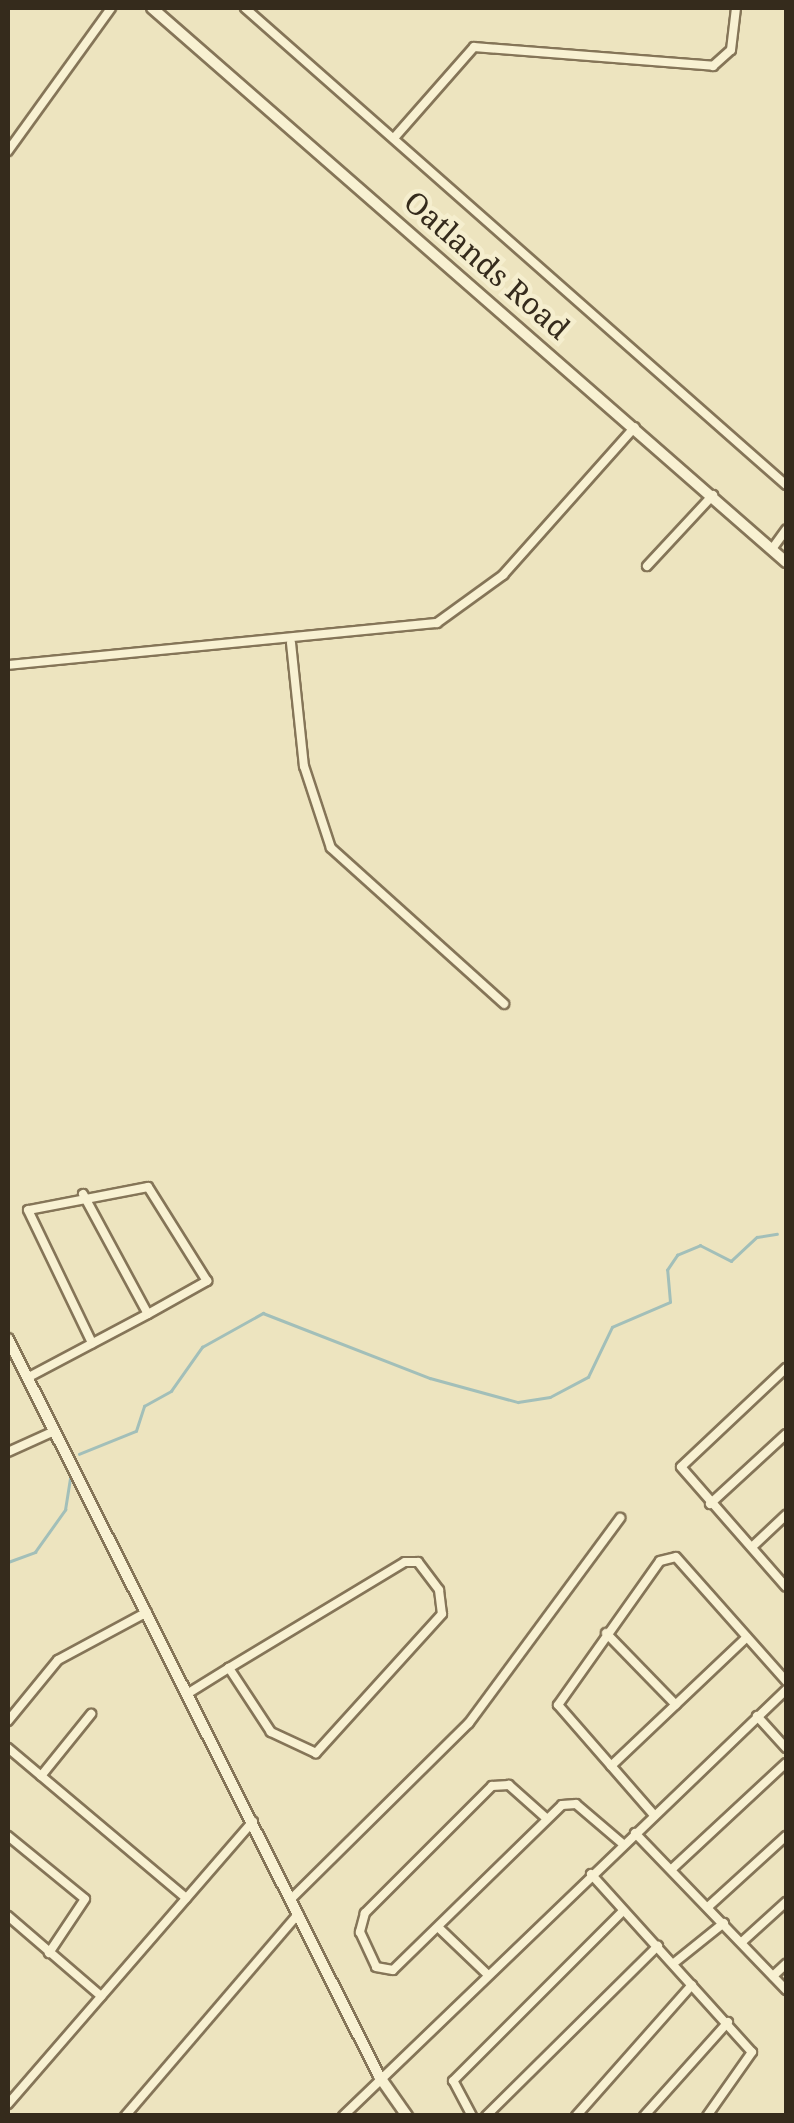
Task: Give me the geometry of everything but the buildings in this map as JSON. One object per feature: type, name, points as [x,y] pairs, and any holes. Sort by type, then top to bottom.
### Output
[{"type":"street","points":[[8,151],[111,8]]},
{"type":"street","name":"Oatlands Road","points":[[152,8],[713,494],[786,562]]},
{"type":"street","points":[[245,8],[786,485]]},
{"type":"street","points":[[394,138],[474,46],[713,66],[731,50],[736,8]]},
{"type":"street","points":[[8,665],[291,643],[421,628],[452,614],[503,576],[636,427]]},
{"type":"street","points":[[647,566],[713,494]]},
{"type":"street","points":[[772,549],[786,530]]},
{"type":"street","points":[[291,643],[304,766],[331,848],[504,1004]]},
{"type":"street","points":[[27,1378],[148,1314],[207,1281],[155,1191],[83,1194],[32,1205],[27,1218],[92,1343]]},
{"type":"street","points":[[83,1194],[148,1314]]},
{"type":"street","points":[[8,1339],[50,1433],[72,1454],[378,2076],[407,2116]]},
{"type":"street","points":[[786,1368],[682,1463],[710,1504],[786,1587]]},
{"type":"street","points":[[8,1452],[50,1433]]},
{"type":"street","points":[[710,1504],[786,1434]]},
{"type":"street","points":[[752,1547],[786,1515]]},
{"type":"street","points":[[291,1898],[469,1723],[620,1518]]},
{"type":"street","points":[[654,1814],[558,1705],[606,1633],[670,1556],[786,1680]]},
{"type":"street","points":[[188,1694],[229,1668],[405,1562],[418,1562],[440,1590],[442,1614],[316,1753],[271,1732],[229,1668]]},
{"type":"street","points":[[8,1721],[58,1660],[149,1611]]},
{"type":"street","points":[[606,1633],[676,1705]]},
{"type":"street","points":[[611,1766],[747,1638]]},
{"type":"street","points":[[343,2116],[378,2076],[786,1690]]},
{"type":"street","points":[[41,1776],[91,1714]]},
{"type":"street","points":[[757,1716],[786,1748]]},
{"type":"street","points":[[8,1748],[186,1898]]},
{"type":"street","points":[[672,1868],[786,1763]]},
{"type":"street","points":[[546,1818],[509,1784],[492,1786],[365,1913],[360,1932],[384,1972],[438,1928],[546,1818],[576,1804],[623,1844]]},
{"type":"street","points":[[8,2104],[252,1822]]},
{"type":"street","points":[[635,1833],[744,1941],[786,1990]]},
{"type":"street","points":[[8,1836],[85,1898],[49,1953]]},
{"type":"street","points":[[709,1906],[786,1836]]},
{"type":"street","points":[[590,1874],[728,2022],[752,2062],[707,2116]]},
{"type":"street","points":[[744,1941],[786,1902]]},
{"type":"street","points":[[472,2116],[454,2093],[458,2075],[622,1912]]},
{"type":"street","points":[[126,2116],[298,1914]]},
{"type":"street","points":[[8,1916],[101,1996]]},
{"type":"street","points":[[674,1963],[724,1923]]},
{"type":"street","points":[[438,1928],[487,1974]]},
{"type":"street","points":[[486,2116],[658,1946]]},
{"type":"street","points":[[773,1976],[786,1964]]},
{"type":"street","points":[[576,2116],[692,1984]]},
{"type":"street","points":[[644,2116],[728,2022]]},
{"type":"waterway","points":[[79,1454],[136,1431],[144,1406],[171,1391],[202,1347],[263,1313],[430,1378],[518,1402],[550,1397],[588,1377],[612,1327],[670,1302],[667,1270],[677,1255],[700,1245],[731,1261],[757,1237],[777,1234]]},
{"type":"waterway","points":[[8,1562],[35,1552],[65,1510],[71,1474]]}]
